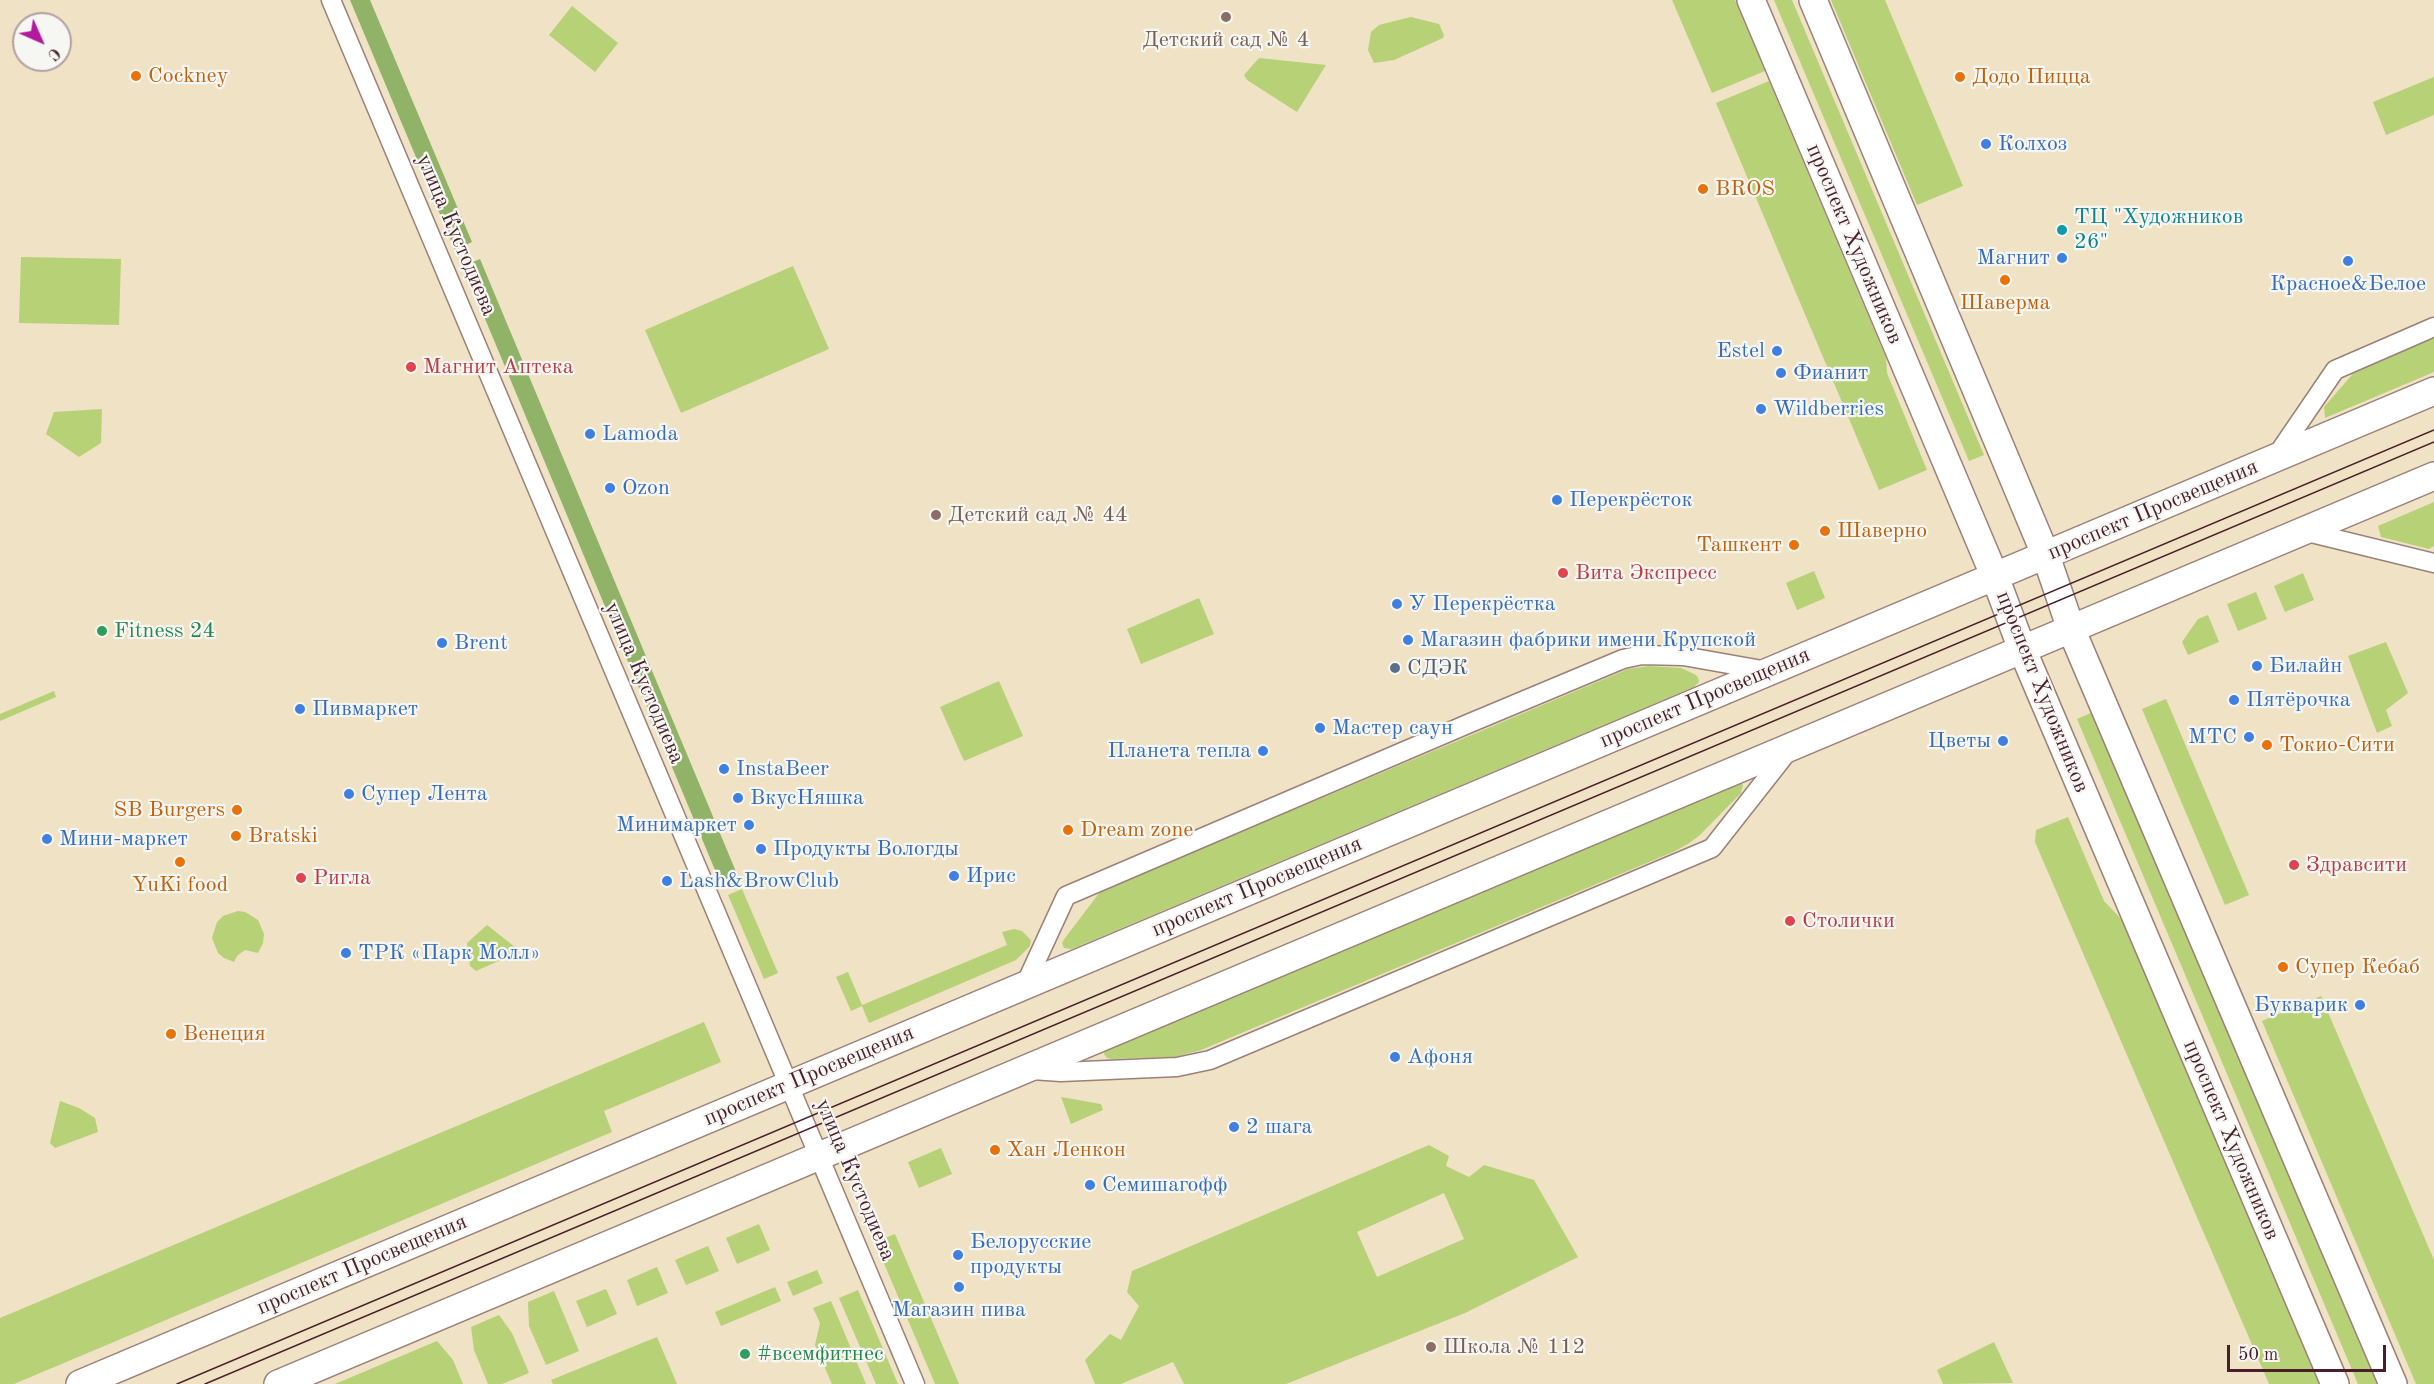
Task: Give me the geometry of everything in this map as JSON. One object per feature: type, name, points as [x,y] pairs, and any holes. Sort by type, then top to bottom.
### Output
[{"type":"main road","name":"проспект Художников","points":[[1751,0],[1995,577],[2022,649],[2335,1384]]},
{"type":"main road","points":[[1813,0],[2046,556],[2071,628],[2393,1384]]},
{"type":"main road","name":"проспект Просвещения","points":[[80,1384],[2434,391]]},
{"type":"main road","points":[[278,1384],[2434,476]]},
{"type":"street","name":"улица Кустодиева","points":[[330,0],[915,1384]]},
{"type":"street","points":[[2275,459],[2335,370],[2434,327]]},
{"type":"street","points":[[2303,531],[2434,563]]},
{"type":"street","points":[[1025,985],[1066,896],[1470,723],[1623,659],[1642,655],[1683,656],[1769,671]]},
{"type":"street","points":[[1024,1070],[1061,1072],[1176,1067],[1195,1064],[1221,1055],[1712,848],[1792,747]]},
{"type":"green space","points":[[350,0],[370,0],[472,242],[455,250]]},
{"type":"green space","points":[[1672,0],[1735,0],[1765,71],[1712,93]]},
{"type":"green space","points":[[1774,0],[1792,0],[1984,455],[1969,461]]},
{"type":"green space","points":[[1831,0],[1885,0],[1963,186],[1917,205]]},
{"type":"green space","points":[[572,6],[618,43],[595,72],[549,35]]},
{"type":"green space","points":[[1411,17],[1439,24],[1443,38],[1394,60],[1374,63],[1368,50],[1371,32],[1379,25]]},
{"type":"green space","points":[[1259,58],[1326,65],[1297,112],[1247,80],[1244,75]]},
{"type":"green space","points":[[2434,77],[2434,115],[2386,135],[2373,102]]},
{"type":"green space","points":[[1769,81],[1886,358],[1887,373],[1927,470],[1879,490],[1716,103]]},
{"type":"green space","points":[[21,257],[121,259],[119,325],[19,323]]},
{"type":"green space","points":[[480,259],[737,874],[720,882],[463,266]]},
{"type":"green space","points":[[793,266],[829,349],[681,413],[645,330]]},
{"type":"green space","points":[[2434,336],[2434,372],[2325,418],[2324,407],[2357,369]]},
{"type":"green space","points":[[102,409],[101,443],[79,457],[46,434],[54,412]]},
{"type":"green space","points":[[2434,502],[2434,546],[2429,549],[2381,537],[2378,526]]},
{"type":"green space","points":[[1814,571],[1825,598],[1797,610],[1786,583]]},
{"type":"green space","points":[[2303,573],[2314,600],[2285,612],[2274,586]]},
{"type":"green space","points":[[2256,592],[2267,619],[2238,631],[2227,604]]},
{"type":"green space","points":[[1199,598],[1214,634],[1141,664],[1127,629]]},
{"type":"green space","points":[[2208,615],[2219,642],[2188,655],[2182,642],[2198,619]]},
{"type":"green space","points":[[2386,642],[2408,693],[2386,710],[2392,726],[2377,733],[2348,656]]},
{"type":"green space","points":[[1649,666],[1681,668],[1698,677],[1699,682],[1694,687],[1072,949],[1064,948],[1062,943],[1065,938],[1100,892],[1106,889],[1628,669]]},
{"type":"green space","points":[[999,681],[1023,736],[964,761],[940,707]]},
{"type":"green space","points":[[54,691],[56,697],[0,721],[0,714]]},
{"type":"green space","points":[[2166,699],[2249,895],[2225,905],[2142,709]]},
{"type":"green space","points":[[2093,712],[2377,1384],[2358,1384],[2077,719]]},
{"type":"green space","points":[[1740,782],[1743,785],[1741,793],[1700,835],[1673,852],[1201,1050],[1175,1057],[1112,1059],[1107,1058],[1104,1054],[1104,1050]]},
{"type":"green space","points":[[2068,817],[2104,901],[2124,922],[2320,1384],[2269,1384],[2035,842],[2036,830]]},
{"type":"green space","points":[[742,889],[778,973],[764,979],[728,895]]},
{"type":"green space","points":[[238,911],[245,912],[258,920],[264,934],[258,953],[245,950],[237,956],[234,962],[218,953],[212,938],[217,922],[223,916]]},
{"type":"green space","points":[[487,925],[515,947],[514,954],[476,971],[470,966],[467,943]]},
{"type":"green space","points":[[1014,929],[1022,931],[1031,940],[1030,946],[1016,960],[869,1023],[862,1006],[851,1011],[836,977],[848,972],[862,1005],[1007,945],[1002,932]]},
{"type":"green space","points":[[2321,996],[2434,1260],[2434,1384],[2416,1384],[2262,1021]]},
{"type":"green space","points":[[704,1022],[721,1062],[604,1111],[612,1132],[14,1384],[0,1384],[0,1318]]},
{"type":"green space","points":[[1061,1097],[1101,1104],[1103,1110],[1071,1124]]},
{"type":"green space","points":[[60,1101],[79,1108],[95,1118],[98,1132],[55,1148],[50,1143]]},
{"type":"green space","points":[[1429,1145],[1449,1156],[1446,1166],[1469,1177],[1484,1165],[1534,1180],[1578,1257],[1465,1313],[1286,1384],[1184,1384],[1173,1362],[1121,1384],[1095,1384],[1085,1360],[1110,1334],[1121,1340],[1139,1306],[1127,1292],[1132,1271]],"holes":[[[1444,1193],[1464,1239],[1377,1277],[1357,1232]]]},
{"type":"green space","points":[[941,1148],[952,1174],[919,1188],[908,1162]]},
{"type":"green space","points":[[759,1224],[770,1250],[737,1264],[726,1238]]},
{"type":"green space","points":[[895,1234],[959,1384],[935,1384],[875,1242]]},
{"type":"green space","points":[[708,1246],[719,1271],[686,1285],[675,1260]]},
{"type":"green space","points":[[657,1267],[668,1293],[637,1306],[627,1280]]},
{"type":"green space","points":[[817,1270],[823,1283],[793,1296],[787,1282]]},
{"type":"green space","points":[[775,1287],[781,1301],[721,1326],[715,1312]]},
{"type":"green space","points":[[606,1289],[617,1314],[587,1327],[576,1301]]},
{"type":"green space","points":[[858,1290],[898,1384],[876,1384],[839,1298]]},
{"type":"green space","points":[[554,1291],[579,1351],[546,1365],[529,1326],[528,1302]]},
{"type":"green space","points":[[831,1301],[866,1384],[832,1384],[815,1345],[820,1323],[813,1308]]},
{"type":"green space","points":[[499,1315],[512,1333],[529,1373],[502,1384],[488,1384],[474,1350],[471,1327]]},
{"type":"green space","points":[[657,1337],[677,1384],[553,1384],[551,1380]]},
{"type":"green space","points":[[437,1341],[453,1360],[463,1384],[335,1384]]},
{"type":"green space","points":[[1994,1342],[2013,1383],[1943,1384],[1937,1370]]},
{"type":"tram line","points":[[177,1384],[2434,430]]},
{"type":"tram line","points":[[205,1384],[2434,442]]},
{"type":"place","name":"Детский сад № 4","points":[[1226,17]]},
{"type":"place","name":"Cockney","points":[[136,76]]},
{"type":"place","name":"Додо Пицца","points":[[1960,77]]},
{"type":"place","name":"Колхоз","points":[[1986,144]]},
{"type":"place","name":"BROS","points":[[1703,189]]},
{"type":"place","name":"ТЦ \"Художников 26\"","points":[[2062,230]]},
{"type":"place","name":"Магнит","points":[[2062,258]]},
{"type":"place","name":"Красное&Белое","points":[[2348,261]]},
{"type":"place","name":"Шаверма","points":[[2005,280]]},
{"type":"place","name":"Estel","points":[[1777,351]]},
{"type":"place","name":"Магнит Аптека","points":[[411,367]]},
{"type":"place","name":"Фианит","points":[[1781,373]]},
{"type":"place","name":"Wildberries","points":[[1761,409]]},
{"type":"place","name":"Lamoda","points":[[590,434]]},
{"type":"place","name":"Ozon","points":[[610,488]]},
{"type":"place","name":"Перекрёсток","points":[[1557,500]]},
{"type":"place","name":"Детский сад № 44","points":[[936,515]]},
{"type":"place","name":"Шаверно","points":[[1825,531]]},
{"type":"place","name":"Ташкент","points":[[1794,545]]},
{"type":"place","name":"Вита Экспресс","points":[[1563,573]]},
{"type":"place","name":"У Перекрёстка","points":[[1397,604]]},
{"type":"place","name":"Fitness 24","points":[[102,631]]},
{"type":"place","name":"Магазин фабрики имени Крупской","points":[[1408,640]]},
{"type":"place","name":"Brent","points":[[442,643]]},
{"type":"place","name":"Билайн","points":[[2257,666]]},
{"type":"place","name":"СДЭК","points":[[1395,668]]},
{"type":"place","name":"Пятёрочка","points":[[2234,700]]},
{"type":"place","name":"Пивмаркет","points":[[300,709]]},
{"type":"place","name":"Мастер саун","points":[[1320,728]]},
{"type":"place","name":"МТС","points":[[2249,737]]},
{"type":"place","name":"Цветы","points":[[2003,741]]},
{"type":"place","name":"Токио-Сити","points":[[2267,745]]},
{"type":"place","name":"Планета тепла","points":[[1263,751]]},
{"type":"place","name":"InstaBeer","points":[[724,769]]},
{"type":"place","name":"Супер Лента","points":[[349,794]]},
{"type":"place","name":"ВкусНяшка","points":[[738,798]]},
{"type":"place","name":"SB Burgers","points":[[237,810]]},
{"type":"place","name":"Минимаркет","points":[[749,825]]},
{"type":"place","name":"Dream zone","points":[[1068,830]]},
{"type":"place","name":"Bratski","points":[[236,836]]},
{"type":"place","name":"Мини-маркет","points":[[47,839]]},
{"type":"place","name":"Продукты Вологды","points":[[761,849]]},
{"type":"place","name":"YuKi food","points":[[180,862]]},
{"type":"place","name":"Здравсити","points":[[2294,865]]},
{"type":"place","name":"Ирис","points":[[954,876]]},
{"type":"place","name":"Ригла","points":[[301,878]]},
{"type":"place","name":"Lash&BrowClub","points":[[667,881]]},
{"type":"place","name":"Столички","points":[[1790,921]]},
{"type":"place","name":"ТРК «Парк Молл»","points":[[346,953]]},
{"type":"place","name":"Супер Кебаб","points":[[2283,967]]},
{"type":"place","name":"Букварик","points":[[2360,1005]]},
{"type":"place","name":"Венеция","points":[[171,1034]]},
{"type":"place","name":"Афоня","points":[[1395,1057]]},
{"type":"place","name":"2 шага","points":[[1234,1127]]},
{"type":"place","name":"Хан Ленкон","points":[[995,1150]]},
{"type":"place","name":"Семишагофф","points":[[1090,1185]]},
{"type":"place","name":"Белорусские продукты","points":[[958,1255]]},
{"type":"place","name":"Магазин пива","points":[[959,1287]]},
{"type":"place","name":"Школа № 112","points":[[1431,1347]]},
{"type":"place","name":"#всемфитнес","points":[[745,1354]]}]
